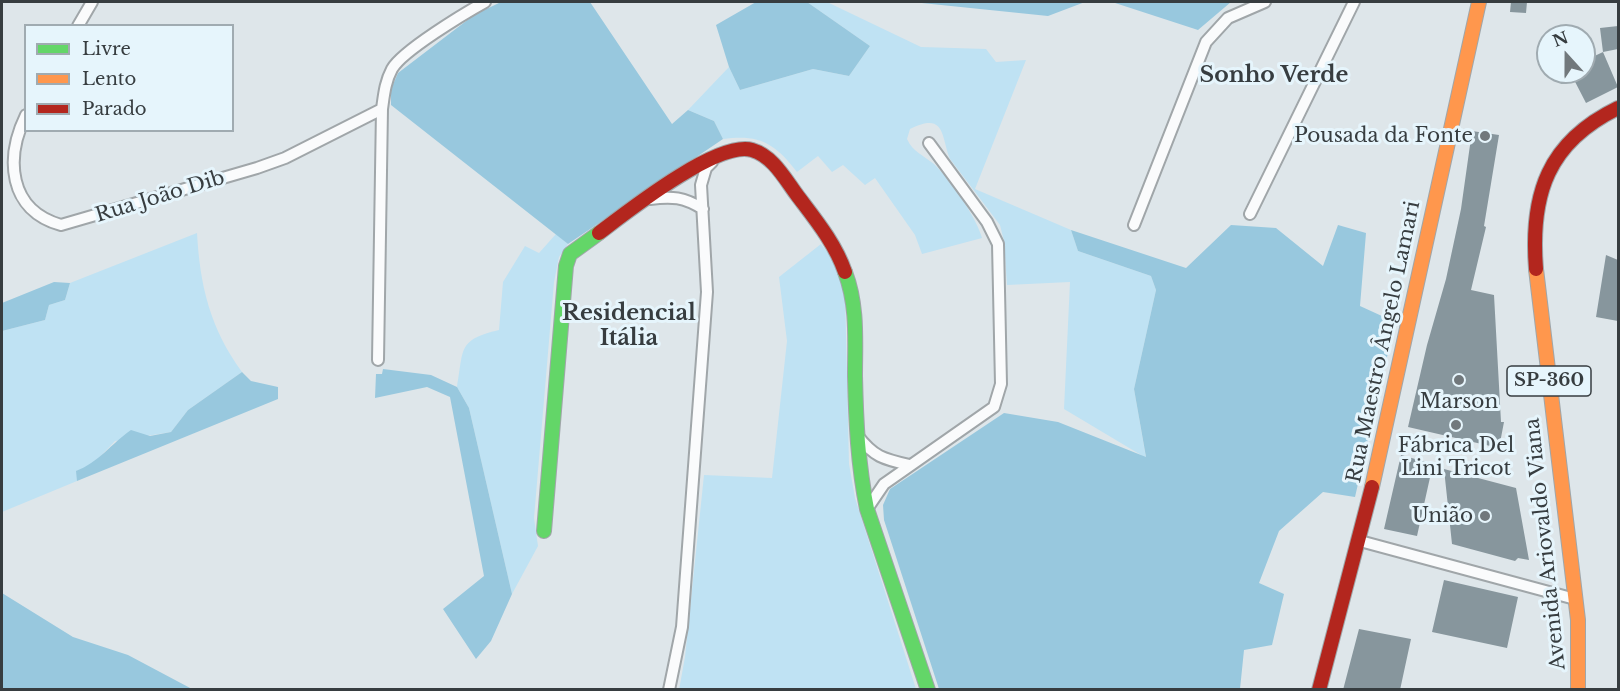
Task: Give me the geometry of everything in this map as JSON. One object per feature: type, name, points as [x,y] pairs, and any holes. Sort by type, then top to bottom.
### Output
[{"type":"street","points":[[79,24],[92,2]]},
{"type":"street","points":[[378,360],[382,110],[385,86],[393,67],[408,52],[485,2]]},
{"type":"street","points":[[1134,225],[1206,42],[1228,18],[1265,2]]},
{"type":"street","points":[[1250,214],[1354,2]]},
{"type":"street","name":"Rua Maestro Ângelo Lamari","points":[[1319,690],[1360,541],[1479,2]]},
{"type":"street","name":"Avenida Ariovaldo Viana","points":[[1578,690],[1580,652],[1575,599],[1545,352],[1534,225],[1538,198],[1549,171],[1561,152],[1575,134],[1618,108]]},
{"type":"street","name":"Rua João Dib","points":[[24,120],[15,142],[12,168],[18,188],[28,206],[43,220],[61,225],[285,158],[382,110]]},
{"type":"street","points":[[867,509],[884,484],[994,407],[1001,384],[998,244],[987,222],[928,143]]},
{"type":"street","points":[[544,531],[566,266],[570,254],[644,199],[720,153],[745,148],[756,150],[767,156],[841,260],[855,303],[856,435],[867,509],[928,690]]},
{"type":"street","points":[[669,690],[682,627],[707,292],[702,176],[720,153]]},
{"type":"street","points":[[644,199],[676,196],[687,199],[703,209]]},
{"type":"street","points":[[856,435],[870,452],[883,459],[909,465]]},
{"type":"street","points":[[1360,541],[1575,599]]},
{"type":"shaded area","points":[[501,2],[590,2],[672,124],[688,110],[714,121],[723,139],[568,244],[391,105],[391,89],[398,73],[474,15]]},
{"type":"shaded area","points":[[756,2],[807,2],[870,46],[849,76],[813,69],[740,90],[729,67],[716,25]]},
{"type":"shaded area","points":[[807,2],[827,2],[921,47],[986,49],[996,62],[1026,60],[975,189],[1071,230],[1078,251],[1151,276],[1156,290],[1134,389],[1146,458],[1064,409],[1070,282],[1007,285],[1004,241],[1000,225],[950,159],[943,135],[936,125],[922,124],[910,129],[907,139],[915,150],[940,170],[954,188],[969,209],[982,238],[922,254],[915,235],[875,178],[865,185],[843,165],[832,172],[818,156],[797,172],[773,147],[747,138],[723,139],[714,121],[688,110],[729,67],[740,90],[813,69],[849,76],[870,46]]},
{"type":"shaded area","points":[[912,2],[1085,2],[1048,16]]},
{"type":"shaded area","points":[[1112,2],[1231,2],[1198,30]]},
{"type":"shaded area","points":[[1231,225],[1276,228],[1323,266],[1338,225],[1366,233],[1360,306],[1395,322],[1355,497],[1323,492],[1279,531],[1259,583],[1284,594],[1272,645],[1244,650],[1240,689],[939,689],[884,520],[883,505],[890,489],[1004,413],[1058,422],[1146,457],[1134,389],[1156,290],[1151,276],[1078,251],[1071,230],[1186,268]]},
{"type":"shaded area","points":[[197,233],[204,289],[214,323],[242,372],[188,410],[171,432],[115,441],[92,465],[77,471],[77,481],[2,512],[2,331],[45,320],[49,305],[65,300],[70,283]]},
{"type":"shaded area","points":[[556,234],[568,244],[559,257],[554,282],[534,518],[538,546],[512,594],[469,408],[457,387],[462,355],[469,342],[499,330],[503,282],[525,246],[539,253]]},
{"type":"shaded area","points":[[821,244],[836,263],[845,291],[849,464],[855,498],[916,689],[679,690],[685,657],[704,475],[772,478],[787,341],[779,277]]},
{"type":"shaded area","points":[[54,282],[70,283],[65,300],[49,305],[45,320],[2,331],[2,303]]},
{"type":"shaded area","points":[[383,369],[431,375],[457,387],[469,408],[512,594],[491,641],[476,659],[443,609],[484,576],[450,397],[427,387],[375,398],[376,374],[382,374]]},
{"type":"shaded area","points":[[242,372],[251,381],[278,387],[278,399],[77,481],[76,471],[98,458],[131,430],[150,436],[171,432],[188,410]]},
{"type":"shaded area","points":[[2,593],[73,637],[128,655],[192,689],[2,689]]},
{"type":"building","points":[[1511,2],[1527,2],[1526,13],[1510,12]]},
{"type":"building","points":[[1618,26],[1618,49],[1603,52],[1600,28]]},
{"type":"building","points":[[1603,52],[1618,87],[1586,103],[1576,84],[1596,84],[1596,55]]},
{"type":"building","points":[[1472,131],[1499,135],[1484,226],[1486,227],[1471,290],[1494,295],[1501,422],[1504,422],[1499,448],[1408,427],[1427,345],[1446,279],[1461,209]]},
{"type":"building","points":[[1606,255],[1618,260],[1618,321],[1596,317]]},
{"type":"building","points":[[1401,455],[1433,464],[1417,536],[1384,529]]},
{"type":"building","name":"União","points":[[1444,469],[1516,488],[1529,560],[1518,558],[1515,561],[1452,544]]},
{"type":"building","points":[[1444,580],[1518,597],[1507,648],[1432,632]]},
{"type":"building","points":[[1359,629],[1411,639],[1400,690],[1343,690]]},
{"type":"traffic: fast","points":[[544,531],[566,266],[570,254],[599,233]]},
{"type":"traffic: fast","points":[[845,272],[854,311],[857,426],[861,476],[867,509],[928,690]]},
{"type":"traffic: slow","points":[[1372,487],[1479,2]]},
{"type":"traffic: slow","points":[[1536,269],[1578,620],[1578,690]]},
{"type":"traffic: jam","points":[[1536,269],[1536,217],[1548,173],[1560,154],[1575,137],[1594,122],[1618,108]]},
{"type":"traffic: jam","points":[[599,233],[651,194],[696,166],[737,150],[752,150],[766,157],[783,175],[830,241],[845,272]]},
{"type":"traffic: jam","points":[[1319,690],[1372,487]]},
{"type":"place","name":"Pousada da Fonte","points":[[1485,136]]},
{"type":"place","name":"Marson","points":[[1459,380]]},
{"type":"place","name":"Fábrica Del Lini Tricot","points":[[1456,425]]},
{"type":"place","name":"União","points":[[1485,516]]},
{"type":"district","name":"Sonho Verde","points":[[1274,76]]},
{"type":"district","name":"Residencial Itália","points":[[629,326]]}]
